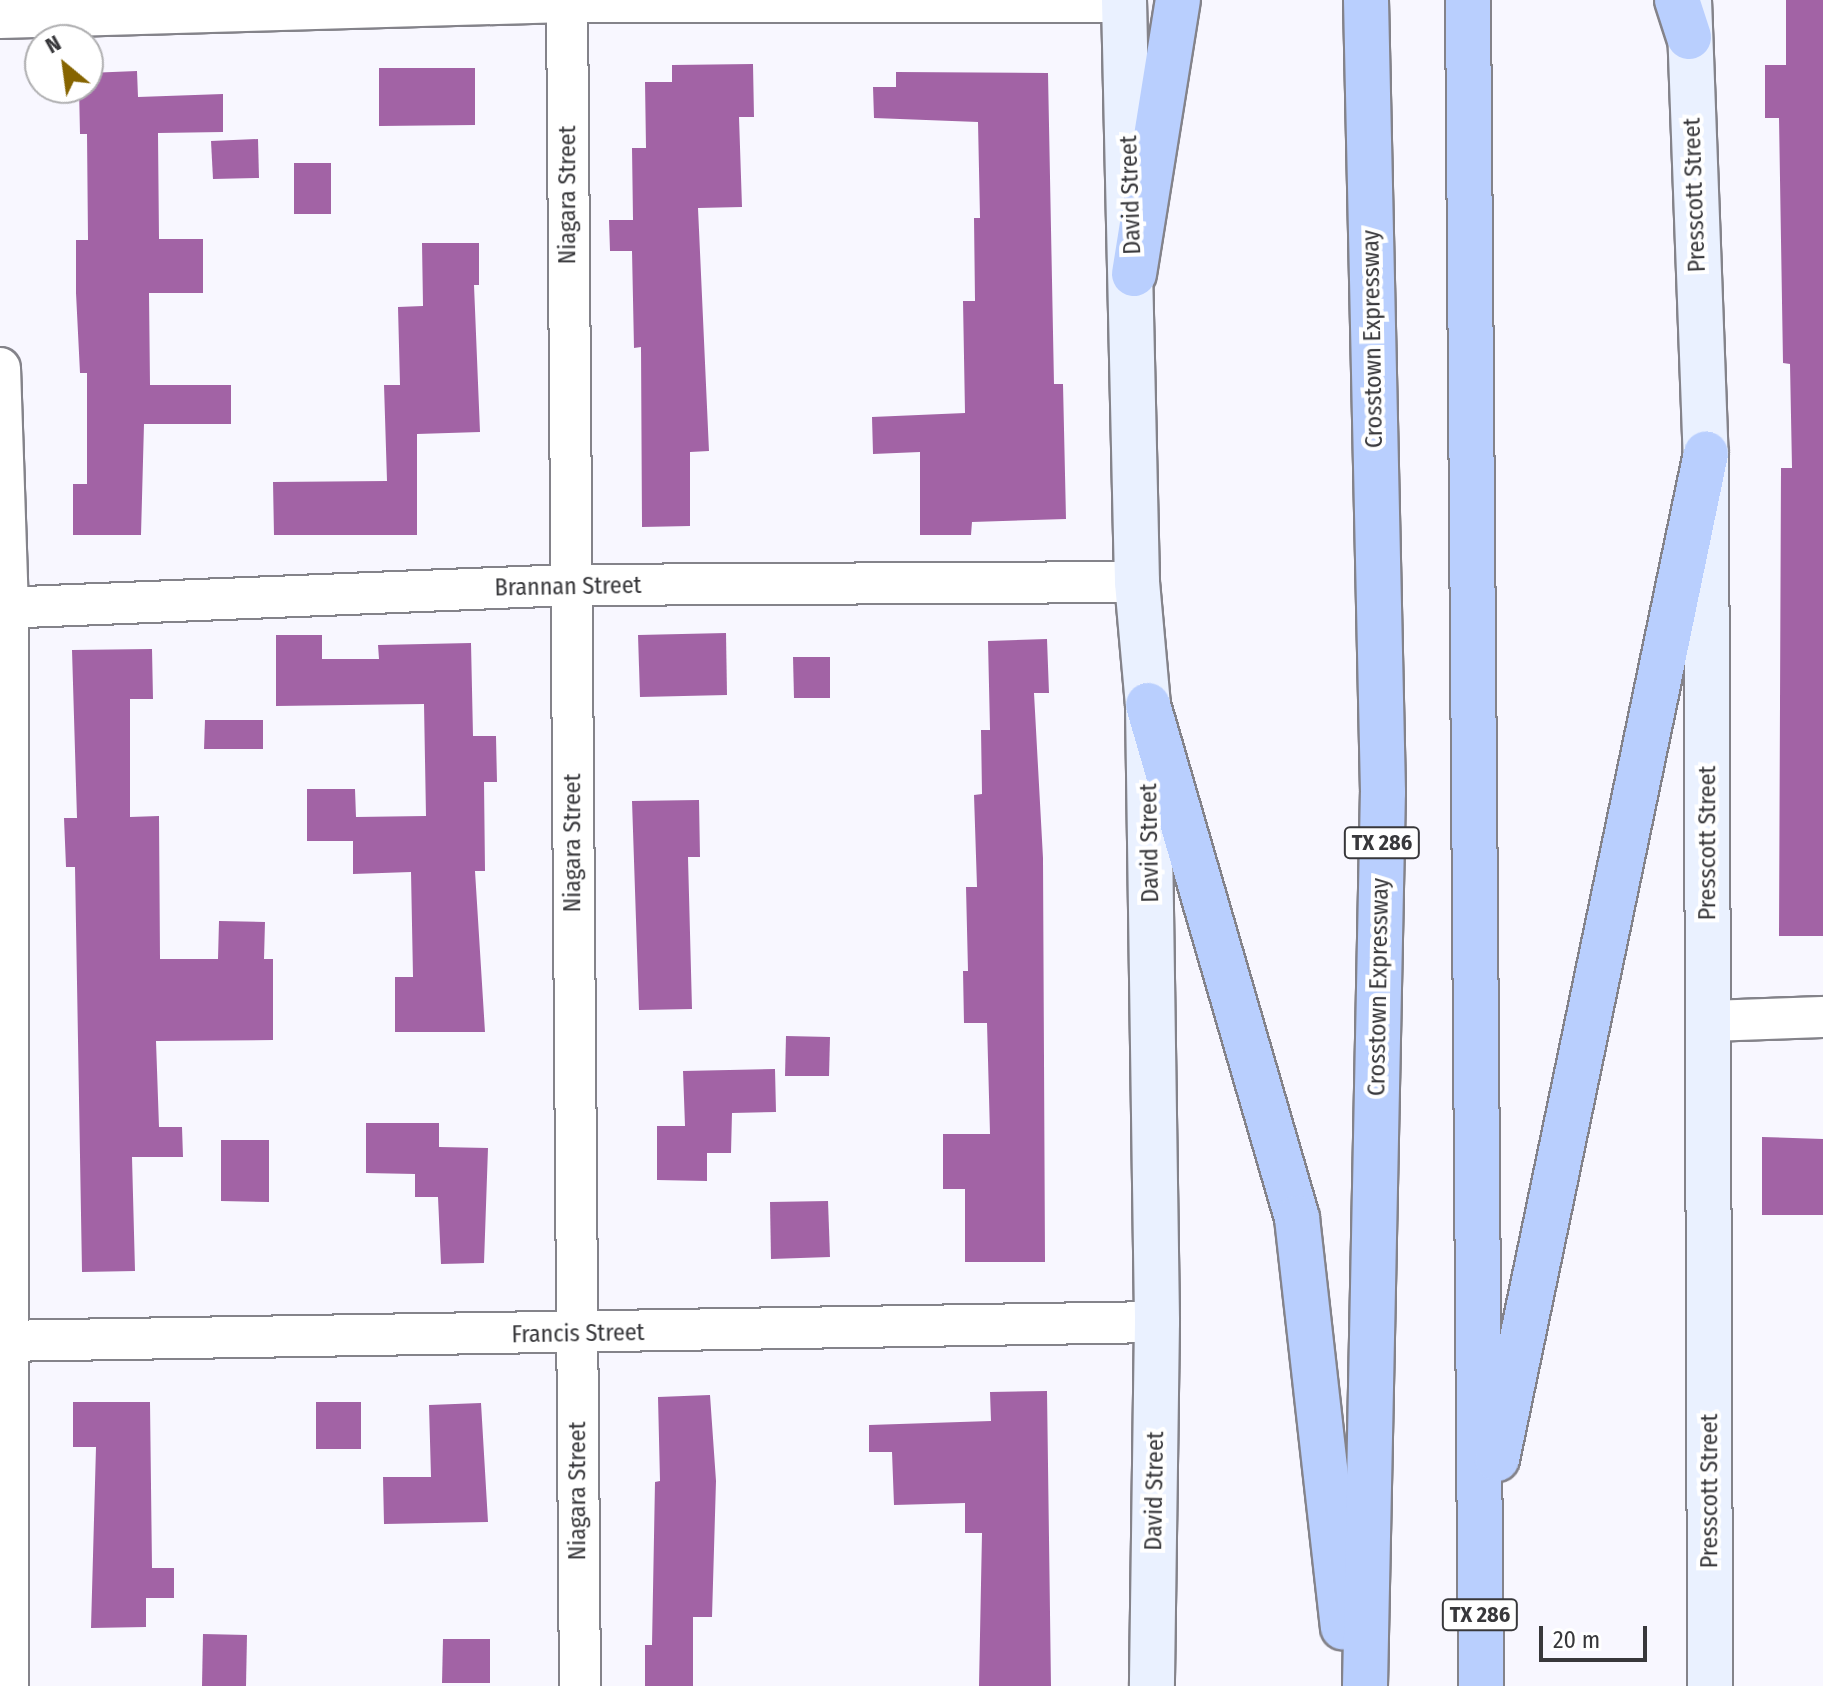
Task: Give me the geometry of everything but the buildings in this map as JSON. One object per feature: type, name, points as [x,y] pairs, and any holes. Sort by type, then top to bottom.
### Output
[{"type":"highway","points":[[1134,274],[1178,0]]},
{"type":"highway","name":"Crosstown Expressway","points":[[1365,1686],[1383,792],[1366,0]]},
{"type":"highway","name":"TX 286","points":[[1468,0],[1481,1686]]},
{"type":"highway","points":[[1479,1544],[1706,453]]},
{"type":"highway","points":[[1148,705],[1297,1218],[1350,1686]]},
{"type":"main road","name":"David Street","points":[[1124,1],[1134,274],[1137,582],[1148,705],[1157,1322],[1152,1686]]},
{"type":"main road","name":"Presscott Street","points":[[1685,12],[1706,453],[1710,1686]]},
{"type":"street","points":[[0,18],[567,1],[1124,1]]},
{"type":"street","name":"Niagara Street","points":[[567,1],[580,1686]]},
{"type":"street","points":[[0,368],[4,608],[3,1341],[8,1686]]},
{"type":"street","name":"Brannan Street","points":[[4,608],[571,585],[1137,582]]},
{"type":"street","points":[[1709,1021],[1823,1017]]},
{"type":"street","name":"Francis Street","points":[[3,1341],[578,1334],[1157,1322]]}]
